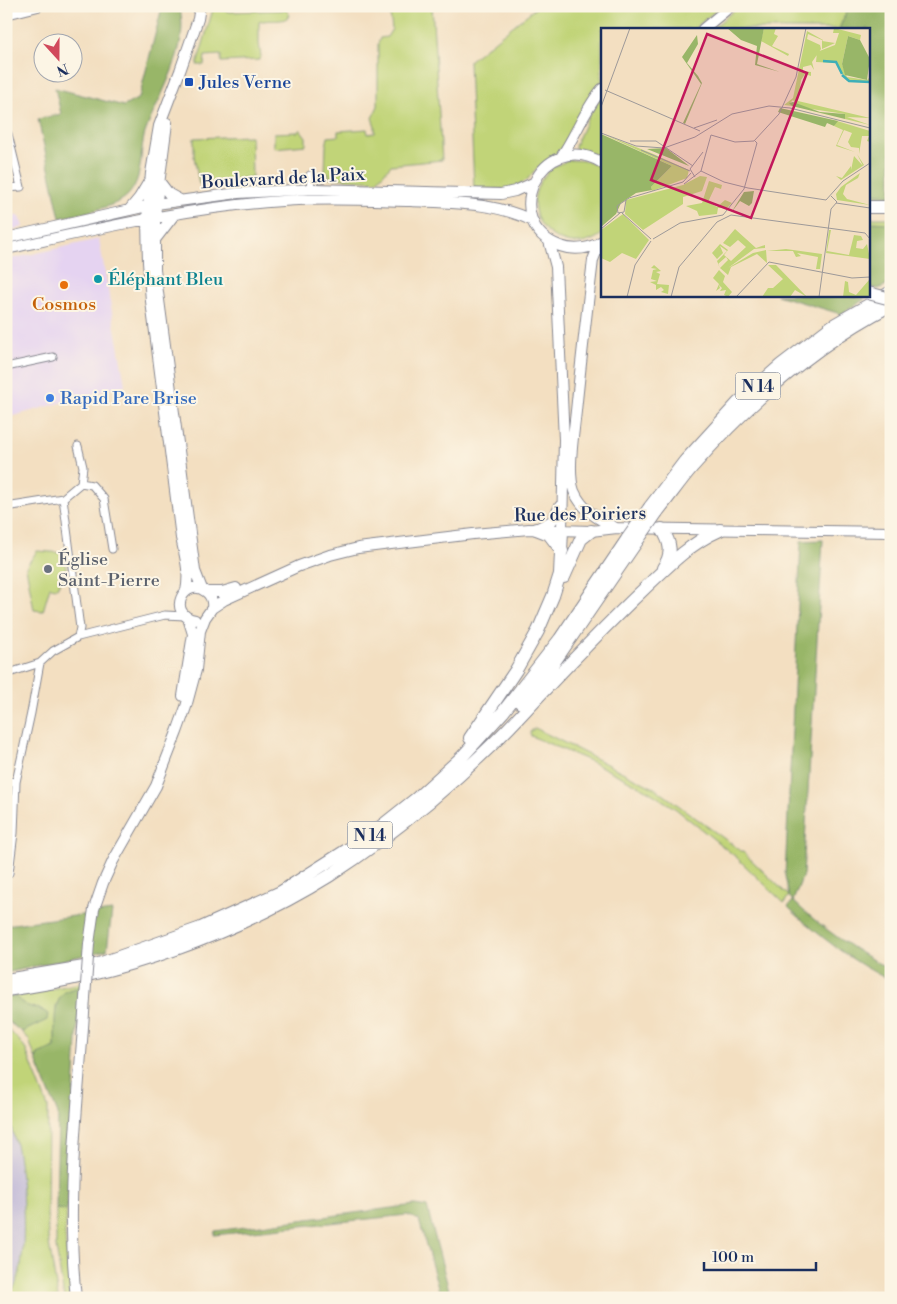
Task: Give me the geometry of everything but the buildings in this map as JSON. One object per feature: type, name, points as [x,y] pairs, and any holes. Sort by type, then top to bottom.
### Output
[{"type":"highway","points":[[870,207],[891,208]]},
{"type":"highway","name":"N 14","points":[[6,980],[96,964],[201,928],[281,892],[369,836],[417,798],[462,757],[503,712],[560,639],[691,454],[738,403],[774,371],[832,326],[891,292]]},
{"type":"highway","points":[[870,294],[891,299]]},
{"type":"highway","name":"N 14","points":[[653,510],[744,411],[770,388],[790,371],[867,318],[891,306]]},
{"type":"highway","points":[[536,529],[549,534],[562,550]]},
{"type":"highway","points":[[652,582],[668,560],[670,551],[668,539],[662,529]]},
{"type":"highway","points":[[201,928],[294,880],[347,846],[435,775],[473,734],[516,670],[538,631],[560,574],[562,530]]},
{"type":"highway","points":[[440,791],[482,756],[571,661],[652,582],[694,545],[720,530]]},
{"type":"highway","points":[[553,596],[581,539],[591,531]]},
{"type":"highway","name":"N 14","points":[[6,990],[96,974],[205,938],[279,904],[328,876],[378,842],[440,791],[492,738],[550,668],[632,539]]},
{"type":"main road","points":[[6,14],[38,6]]},
{"type":"main road","points":[[194,6],[194,29]]},
{"type":"main road","points":[[177,732],[192,634],[187,617],[180,604],[186,591],[188,580],[187,561],[182,538],[149,285],[151,173],[159,126],[180,71],[200,6]]},
{"type":"main road","points":[[703,28],[731,6]]},
{"type":"main road","points":[[151,212],[159,181],[166,126],[180,71]]},
{"type":"main road","points":[[601,90],[589,105],[574,138],[561,157],[544,167],[533,183],[529,202],[533,221],[541,234],[549,240],[561,246],[574,249],[587,247],[601,241]]},
{"type":"main road","points":[[561,157],[583,155],[601,163]]},
{"type":"main road","points":[[128,210],[142,194],[151,173]]},
{"type":"main road","points":[[159,181],[169,194],[184,199]]},
{"type":"main road","name":"Boulevard de la Paix","points":[[6,249],[130,223],[151,212],[184,199],[238,193],[310,189],[388,190],[484,195],[509,193],[533,183]]},
{"type":"main road","points":[[117,225],[151,212],[174,215],[236,205],[325,199],[474,205],[506,210],[533,221]]},
{"type":"main road","name":"Boulevard de la Paix","points":[[6,238],[128,210],[151,212]]},
{"type":"main road","points":[[150,240],[174,215]]},
{"type":"main road","points":[[130,223],[150,240],[195,571],[204,590],[212,600],[212,608]]},
{"type":"main road","points":[[549,240],[556,267],[564,440],[562,530]]},
{"type":"main road","points":[[601,241],[593,260],[575,422],[572,474],[574,490],[582,506],[594,516],[616,528]]},
{"type":"main road","points":[[536,529],[552,521],[555,517],[563,493]]},
{"type":"main road","name":"Rue des Poiriers","points":[[276,576],[324,557],[358,548],[473,534],[536,529],[591,531],[616,528],[891,532]]},
{"type":"main road","points":[[186,591],[194,588],[225,592],[276,576]]},
{"type":"main road","points":[[76,1298],[72,1243],[72,1197],[89,944],[94,909],[113,861],[156,786],[177,732],[196,670],[200,631],[205,618],[212,608],[224,600],[276,576]]},
{"type":"main road","points":[[187,617],[197,620],[205,618]]},
{"type":"street","points":[[6,188],[21,187],[8,134]]},
{"type":"street","points":[[310,175],[310,189]]},
{"type":"street","points":[[6,367],[53,358]]},
{"type":"street","points":[[6,507],[63,498],[81,483],[83,466],[78,446]]},
{"type":"street","points":[[81,483],[92,484],[104,498],[112,549]]},
{"type":"street","points":[[63,498],[80,628],[78,637]]},
{"type":"street","points":[[165,615],[180,604]]},
{"type":"street","points":[[6,674],[40,663],[53,650],[78,637],[165,615],[187,617]]},
{"type":"street","points":[[9,873],[14,833],[16,782],[40,663]]},
{"type":"street","points":[[6,781],[16,782]]},
{"type":"shaded area","points":[[6,215],[20,216],[23,227],[6,231]]},
{"type":"shaded area","points":[[99,239],[125,385],[6,418],[6,260]]},
{"type":"shaded area","points":[[6,1028],[19,1040],[26,1050],[48,1107],[48,1237],[58,1298],[6,1298]]},
{"type":"green space","points":[[160,6],[179,6],[182,22],[181,38],[172,71],[145,133],[137,181],[128,195],[115,204],[60,218],[38,119],[61,114],[55,88],[124,106],[139,98],[161,11]]},
{"type":"green space","points":[[217,6],[222,6],[226,11],[230,12],[286,10],[290,15],[280,20],[259,22],[261,57],[259,60],[221,62],[221,55],[205,56],[204,65],[197,65],[213,9]]},
{"type":"green space","points":[[389,6],[432,6],[442,160],[391,165],[377,181],[329,178],[329,173],[325,173],[328,137],[338,136],[338,131],[367,129],[368,134],[375,133],[372,118],[378,106],[378,44],[380,38],[387,37],[392,29]]},
{"type":"green space","points":[[538,6],[721,6],[695,28],[601,28],[601,85],[595,90],[560,151],[536,169],[527,180],[507,189],[474,189],[469,61]]},
{"type":"green space","points":[[739,6],[849,6],[839,28],[713,28]]},
{"type":"green space","points":[[849,6],[891,6],[891,195],[870,193],[870,28],[839,28]]},
{"type":"green space","points":[[601,98],[601,154],[597,156],[576,151],[575,146],[588,117]]},
{"type":"green space","points":[[300,129],[306,137],[306,145],[274,148],[274,133],[298,132]]},
{"type":"green space","points":[[251,136],[252,177],[199,184],[194,156],[194,138]]},
{"type":"green space","points":[[571,160],[588,161],[601,168],[601,235],[589,241],[575,243],[562,241],[550,234],[541,225],[536,212],[535,199],[539,184],[546,173],[557,165]]},
{"type":"green space","points":[[870,193],[891,195],[891,204],[870,202]]},
{"type":"green space","points":[[870,218],[891,218],[891,223],[870,222]]},
{"type":"green space","points":[[870,222],[891,223],[891,283],[878,289],[870,287]]},
{"type":"green space","points":[[780,296],[853,296],[865,299],[841,314]]},
{"type":"green space","points":[[823,540],[803,875],[793,901],[789,896],[785,876],[801,541]]},
{"type":"green space","points":[[37,551],[64,553],[67,575],[64,575],[57,588],[50,587],[43,611],[34,610],[26,567]]},
{"type":"green space","points":[[535,728],[656,789],[744,853],[789,896],[784,903],[736,857],[676,809],[645,789],[592,762],[531,736],[530,732]]},
{"type":"green space","points":[[793,901],[840,939],[891,970],[891,981],[849,957],[824,938],[788,907]]},
{"type":"green space","points":[[112,911],[107,950],[6,973],[6,925]]},
{"type":"green space","points":[[81,983],[80,987],[66,991],[56,1005],[55,1047],[38,1054],[36,1060],[29,1040],[22,1032],[39,1023],[43,1010],[26,1006],[15,996]]},
{"type":"green space","points":[[80,987],[67,1210],[56,1209],[58,1114],[36,1060],[38,1054],[55,1047],[56,1010],[61,997],[67,991]]},
{"type":"green space","points":[[15,996],[24,1004],[48,1014],[47,1020],[22,1032],[6,1020],[6,997]]},
{"type":"green space","points":[[6,1028],[19,1040],[26,1050],[48,1107],[48,1237],[58,1298],[6,1298],[6,1295],[14,1287],[20,1271],[23,1251],[23,1203],[16,1144],[6,1105]]},
{"type":"green space","points":[[415,1205],[427,1207],[451,1298],[441,1298],[419,1220],[407,1215],[214,1235],[215,1231]]},
{"type":"green space","points":[[56,1209],[67,1210],[66,1249],[73,1298],[64,1298],[56,1247]]},
{"type":"place","name":"Jules Verne","points":[[189,82]]},
{"type":"place","name":"Éléphant Bleu","points":[[98,279]]},
{"type":"place","name":"Cosmos","points":[[64,285]]},
{"type":"place","name":"Rapid Pare Brise","points":[[50,398]]},
{"type":"place","name":"Église Saint-Pierre","points":[[48,569]]}]
